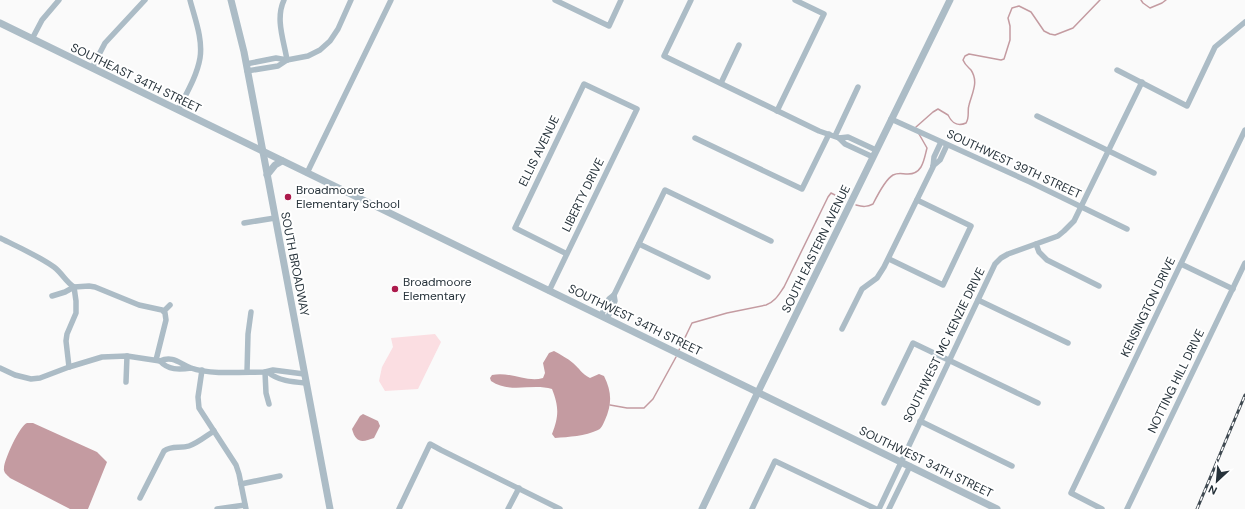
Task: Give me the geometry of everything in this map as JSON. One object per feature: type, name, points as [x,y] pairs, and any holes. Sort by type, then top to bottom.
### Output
[{"type":"street","points":[[32,39],[42,20],[59,0]]},
{"type":"street","points":[[92,68],[105,44],[144,0]]},
{"type":"street","points":[[178,110],[195,74],[200,58],[200,40],[190,0]]},
{"type":"street","name":"SOUTH BROADWAY","points":[[231,0],[247,67],[268,174],[330,509]]},
{"type":"street","points":[[284,0],[281,6],[279,18],[287,60]]},
{"type":"street","points":[[247,67],[265,60],[276,58],[287,60],[308,56],[320,50],[330,41],[338,29],[351,0]]},
{"type":"street","points":[[307,173],[391,0]]},
{"type":"street","points":[[555,0],[609,26],[621,0]]},
{"type":"street","points":[[691,0],[664,56],[819,131],[834,136],[848,137],[876,150]]},
{"type":"street","points":[[777,111],[824,14],[795,0]]},
{"type":"street","name":"SOUTH EASTERN AVENUE","points":[[702,509],[950,0]]},
{"type":"street","points":[[1117,70],[1187,106],[1215,47],[1245,22]]},
{"type":"street","name":"SOUTHEAST 34TH STREET","points":[[0,23],[263,152]]},
{"type":"street","points":[[721,83],[739,45]]},
{"type":"street","points":[[265,60],[267,68]]},
{"type":"street","points":[[247,67],[267,68],[278,66],[287,60]]},
{"type":"street","name":"SOUTHWEST MC KENZIE DRIVE","points":[[878,509],[897,473],[920,421],[993,268],[1001,258],[1008,254],[1051,239],[1064,231],[1074,221],[1082,208],[1142,82]]},
{"type":"street","name":"LIBERTY DRIVE","points":[[549,291],[636,109],[584,84]]},
{"type":"street","name":"ELLIS AVENUE","points":[[567,254],[514,228],[584,84]]},
{"type":"street","points":[[695,138],[802,189],[834,136],[858,87]]},
{"type":"street","points":[[1037,116],[1154,173]]},
{"type":"street","name":"SOUTHWEST 39TH STREET","points":[[891,119],[1126,229]]},
{"type":"street","name":"KENSINGTON DRIVE","points":[[1091,507],[1071,493],[1245,130]]},
{"type":"street","points":[[834,136],[845,144],[873,158]]},
{"type":"street","points":[[933,167],[934,157],[941,142]]},
{"type":"street","points":[[842,329],[862,289],[877,278],[889,259],[933,167],[940,160],[947,145]]},
{"type":"street","name":"SOUTHWEST 34TH STREET","points":[[263,152],[997,509]]},
{"type":"street","points":[[268,174],[274,165],[282,161]]},
{"type":"street","points":[[604,317],[609,299],[614,296],[665,190],[771,241]]},
{"type":"street","points":[[889,259],[943,285],[971,226],[917,200]]},
{"type":"street","points":[[244,223],[275,218]]},
{"type":"street","points":[[0,238],[54,267],[74,287],[77,308],[67,334],[66,341],[69,367]]},
{"type":"street","points":[[639,244],[708,277]]},
{"type":"street","points":[[1036,244],[1042,256],[1047,260],[1099,286]]},
{"type":"street","name":"NOTTING HILL DRIVE","points":[[1127,509],[1245,263]]},
{"type":"street","points":[[1181,264],[1233,289]]},
{"type":"street","points":[[52,296],[65,292],[74,287],[89,286],[95,287],[128,302],[162,310],[166,320],[158,360]]},
{"type":"street","points":[[978,300],[1068,343]]},
{"type":"street","points":[[164,312],[170,305]]},
{"type":"street","points":[[247,372],[251,312]]},
{"type":"street","points":[[884,403],[913,343],[1038,403]]},
{"type":"street","points":[[126,382],[127,356]]},
{"type":"street","points":[[0,368],[15,375],[31,379],[40,378],[102,357],[127,356],[158,360],[175,359],[191,368]]},
{"type":"street","points":[[158,360],[164,365],[175,369],[191,368],[202,370],[247,372],[266,372],[273,370],[304,374]]},
{"type":"street","points":[[202,370],[198,403],[202,412],[236,465],[246,507],[217,509]]},
{"type":"street","points":[[266,372],[272,376],[288,381],[306,383]]},
{"type":"street","points":[[266,372],[266,393],[269,404]]},
{"type":"street","points":[[920,421],[1012,466]]},
{"type":"street","points":[[140,498],[164,451],[171,448],[185,447],[195,444],[214,431]]},
{"type":"street","points":[[399,509],[430,444],[560,509]]},
{"type":"street","points":[[752,509],[775,461],[878,509]]},
{"type":"street","points":[[889,509],[910,466]]},
{"type":"street","points":[[241,484],[280,476]]},
{"type":"street","points":[[508,509],[519,488]]},
{"type":"street","points":[[1091,507],[1100,509]]},
{"type":"shaded area","points":[[435,334],[441,342],[418,389],[385,391],[379,381],[382,367],[393,347],[391,338]]},
{"type":"shaded area","points":[[554,351],[571,361],[590,378],[599,374],[604,376],[609,387],[610,403],[605,420],[598,430],[582,435],[555,438],[552,434],[557,417],[557,406],[552,389],[544,387],[513,388],[498,385],[491,381],[490,378],[492,375],[499,374],[531,379],[543,378],[545,373],[543,363],[549,353]]},
{"type":"shaded area","points":[[363,414],[378,421],[380,426],[374,438],[360,441],[352,429],[360,416]]},
{"type":"shaded area","points":[[27,423],[33,423],[97,452],[107,462],[88,509],[70,509],[10,478],[4,471],[9,451],[20,430]]},
{"type":"waterway","points":[[916,127],[938,109],[948,115],[955,124],[960,125],[966,123],[968,118],[968,107],[975,83],[971,70],[963,60],[965,56],[969,54],[1001,60],[1004,59],[1010,40],[1010,26],[1008,18],[1012,8],[1019,6],[1031,12],[1044,31],[1055,35],[1073,28],[1100,0]]},
{"type":"waterway","points":[[1141,0],[1150,8],[1166,0]]},
{"type":"waterway","points":[[856,205],[869,206],[873,204],[879,192],[893,175],[899,173],[913,173],[920,169],[924,161],[927,148],[919,134]]},
{"type":"waterway","points":[[679,350],[692,323],[727,313],[766,305],[774,300],[784,287],[828,197],[831,193],[845,200]]},
{"type":"waterway","points":[[610,405],[627,408],[644,408],[653,399],[676,357]]},
{"type":"railway","points":[[1197,509],[1245,395]]},
{"type":"place","name":"Broadmoore Elementary School","points":[[288,197]]},
{"type":"place","name":"Broadmoore Elementary","points":[[395,289]]}]
